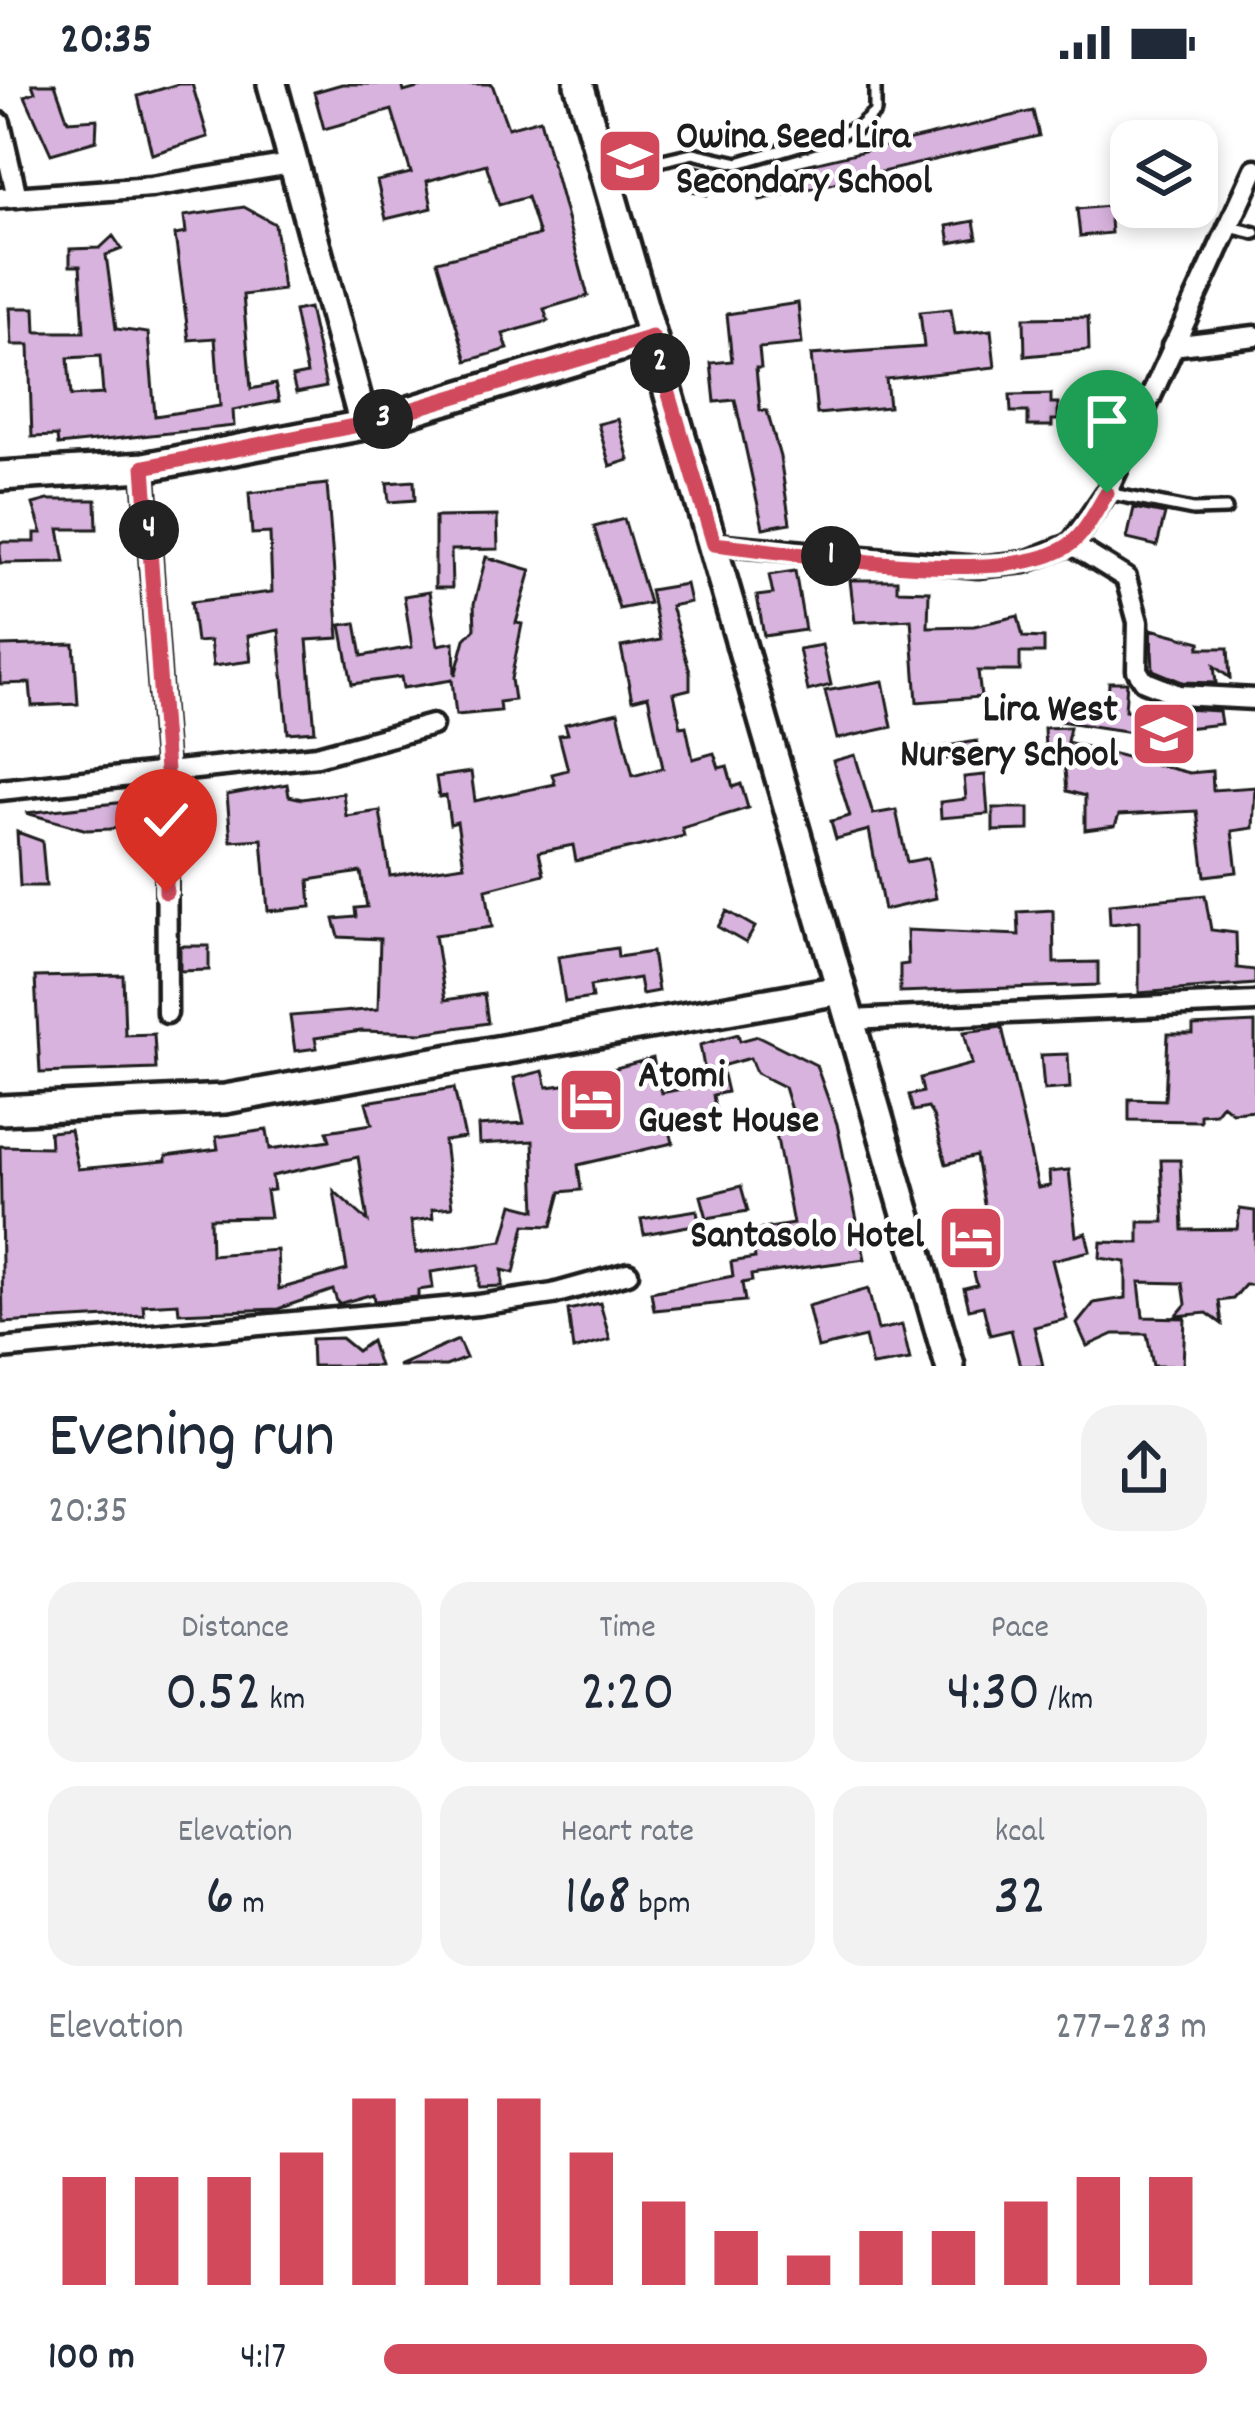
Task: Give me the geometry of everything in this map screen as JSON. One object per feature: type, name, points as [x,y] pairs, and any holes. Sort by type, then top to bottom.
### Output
[{"type":"street","points":[[272,84],[364,424]]},
{"type":"street","points":[[579,84],[950,1366]]},
{"type":"street","points":[[0,123],[9,198],[151,187],[297,163]]},
{"type":"street","points":[[714,544],[978,567],[1025,562],[1071,544],[1107,493],[1255,170]]},
{"type":"street","points":[[1172,346],[1255,336]]},
{"type":"street","points":[[0,476],[144,467],[364,424],[652,337]]},
{"type":"street","points":[[144,467],[166,771],[167,1013]]},
{"type":"street","points":[[1071,544],[1126,578],[1138,622],[1137,670],[1144,681],[1179,694],[1255,699]]},
{"type":"street","points":[[0,790],[317,756],[432,724]]},
{"type":"street","points":[[0,1110],[225,1099],[840,990]]},
{"type":"street","points":[[850,1020],[1255,1002]]},
{"type":"street","points":[[0,1348],[478,1305],[553,1294],[628,1274]]},
{"type":"lane","points":[[606,173],[693,153],[738,163],[857,128],[875,112],[875,84]]},
{"type":"lane","points":[[1230,227],[1255,233]]},
{"type":"lane","points":[[1107,493],[1193,510],[1226,509]]},
{"type":"building","points":[[32,84],[55,84],[68,121],[97,119],[96,141],[51,154],[25,96],[35,92]]},
{"type":"building","points":[[192,84],[208,137],[152,154],[138,96]]},
{"type":"building","points":[[342,84],[402,84],[404,92],[432,84],[492,84],[508,128],[540,119],[588,296],[544,309],[548,321],[503,334],[508,349],[467,361],[437,261],[539,235],[527,197],[499,205],[486,164],[427,181],[432,208],[386,219],[377,181],[411,173],[392,110],[324,129],[314,92]]},
{"type":"building","points":[[1033,111],[1039,136],[760,200],[754,177]]},
{"type":"building","points":[[687,164],[715,170],[707,195],[680,188]]},
{"type":"building","points":[[1109,206],[1111,233],[1080,236],[1077,209]]},
{"type":"building","points":[[244,207],[275,224],[283,290],[243,295],[251,389],[275,384],[279,401],[233,410],[234,426],[58,445],[57,436],[32,437],[29,345],[12,345],[10,308],[35,308],[36,332],[84,332],[80,266],[70,266],[70,249],[100,248],[113,236],[122,249],[106,255],[116,329],[148,333],[155,416],[220,406],[215,338],[189,340],[175,235],[186,233],[184,216]],"holes":[[[100,356],[103,394],[71,396],[68,358]]]},
{"type":"building","points":[[974,221],[977,238],[950,243],[947,226]]},
{"type":"building","points":[[798,303],[802,344],[759,348],[760,410],[767,411],[780,457],[790,523],[763,528],[735,400],[715,402],[711,363],[732,361],[727,314]]},
{"type":"building","points":[[309,308],[326,387],[296,393],[292,377],[307,374],[294,311]]},
{"type":"building","points":[[951,309],[955,334],[991,330],[995,367],[886,379],[889,407],[817,414],[811,355],[924,347],[920,312]]},
{"type":"building","points":[[1088,317],[1089,350],[1025,356],[1024,318]]},
{"type":"building","points":[[1051,394],[1051,403],[1058,403],[1058,420],[1052,420],[1052,426],[1028,426],[1028,412],[1011,412],[1010,395]]},
{"type":"building","points":[[618,419],[629,460],[610,466],[598,424]]},
{"type":"building","points":[[414,481],[415,500],[389,502],[387,483]]},
{"type":"building","points":[[327,484],[339,638],[307,640],[315,731],[288,733],[279,630],[248,636],[251,661],[213,666],[210,641],[196,642],[191,602],[272,592],[270,533],[252,534],[249,493]]},
{"type":"building","points":[[96,500],[97,529],[59,529],[65,562],[0,563],[0,542],[35,542],[35,533],[42,533],[33,504]]},
{"type":"building","points":[[1134,508],[1165,514],[1157,546],[1127,539]]},
{"type":"building","points":[[497,516],[498,549],[451,550],[452,588],[435,588],[435,517]]},
{"type":"building","points":[[624,519],[649,603],[619,609],[594,527]]},
{"type":"building","points":[[486,557],[531,570],[516,623],[522,624],[511,679],[514,700],[499,702],[500,711],[456,715],[452,680],[403,688],[401,677],[352,684],[341,625],[356,623],[362,656],[412,647],[404,596],[429,592],[438,645],[454,642],[455,676],[465,639],[475,629],[474,604]]},
{"type":"building","points":[[795,571],[805,630],[764,636],[757,596],[773,594],[769,575]]},
{"type":"building","points":[[850,580],[897,580],[897,590],[929,591],[928,627],[974,626],[1018,616],[1023,637],[1044,638],[1044,653],[1020,653],[1020,671],[978,671],[981,697],[917,702],[911,619],[855,622]]},
{"type":"building","points":[[686,584],[690,602],[671,606],[690,672],[690,689],[674,693],[681,727],[686,726],[693,759],[714,753],[719,768],[727,766],[733,787],[741,784],[748,808],[682,828],[684,836],[576,861],[573,845],[539,852],[544,874],[486,889],[492,927],[435,935],[445,1000],[484,994],[488,1023],[422,1033],[361,1031],[315,1038],[317,1048],[295,1051],[290,1016],[378,1009],[380,939],[339,937],[334,919],[356,917],[355,908],[367,907],[361,872],[309,880],[311,907],[268,911],[262,839],[231,841],[227,795],[287,784],[289,796],[302,799],[343,793],[346,816],[380,811],[390,876],[464,865],[457,822],[450,824],[446,796],[439,797],[436,777],[471,772],[475,801],[555,784],[552,774],[568,770],[559,735],[568,734],[565,724],[618,712],[633,776],[663,768],[648,696],[632,700],[621,647],[660,640],[650,590]]},
{"type":"building","points":[[1151,629],[1201,642],[1199,648],[1228,648],[1230,678],[1214,666],[1216,683],[1182,682],[1153,670]]},
{"type":"building","points":[[74,644],[78,704],[32,706],[30,683],[0,684],[0,646]]},
{"type":"building","points":[[822,645],[831,685],[808,691],[799,649]]},
{"type":"building","points":[[883,681],[892,727],[837,739],[825,691]]},
{"type":"building","points":[[1109,682],[1127,682],[1125,710],[1173,719],[1171,738],[1059,721],[1062,704],[1108,708]]},
{"type":"building","points":[[1183,709],[1219,711],[1221,724],[1185,728]]},
{"type":"building","points":[[1070,727],[1067,742],[1189,773],[1212,771],[1213,790],[1255,787],[1253,828],[1232,831],[1237,872],[1205,876],[1197,811],[1119,815],[1115,826],[1085,830],[1085,796],[1067,791],[1063,749],[1045,749],[1044,728]]},
{"type":"building","points":[[977,741],[978,748],[929,765],[924,750]]},
{"type":"building","points":[[855,755],[873,814],[896,810],[907,862],[928,858],[936,898],[884,910],[869,830],[836,839],[831,821],[850,816],[833,761]]},
{"type":"building","points":[[985,775],[988,814],[941,818],[940,802],[966,799],[964,777]]},
{"type":"building","points":[[153,799],[153,823],[110,829],[87,830],[26,813]]},
{"type":"building","points":[[993,808],[1029,808],[1029,830],[993,831]]},
{"type":"building","points":[[17,832],[42,841],[46,886],[20,886]]},
{"type":"building","points":[[1205,895],[1211,930],[1236,933],[1237,968],[1255,970],[1255,984],[1139,993],[1139,921],[1110,924],[1109,904]]},
{"type":"building","points":[[1053,910],[1054,963],[1098,962],[1098,985],[900,992],[900,965],[908,964],[907,930],[1019,935],[1018,912]]},
{"type":"building","points":[[727,911],[755,927],[746,943],[718,927]]},
{"type":"building","points":[[180,946],[209,946],[209,970],[180,971]]},
{"type":"building","points":[[617,948],[618,957],[652,952],[658,991],[642,994],[639,978],[590,986],[592,998],[565,1002],[558,957]]},
{"type":"building","points":[[123,975],[125,1035],[154,1034],[156,1069],[40,1073],[35,977]]},
{"type":"building","points":[[1255,1023],[1255,1110],[1232,1112],[1222,1104],[1215,1113],[1200,1114],[1200,1121],[1129,1120],[1129,1099],[1165,1100],[1168,1034],[1193,1034],[1193,1026]]},
{"type":"building","points":[[1002,1027],[1038,1188],[1050,1186],[1049,1172],[1069,1170],[1076,1236],[1086,1233],[1090,1251],[1052,1260],[1067,1319],[1034,1327],[1043,1366],[1020,1366],[1011,1330],[990,1335],[983,1306],[969,1309],[964,1288],[977,1285],[961,1222],[986,1216],[976,1156],[946,1164],[933,1116],[928,1108],[913,1111],[909,1095],[923,1092],[920,1078],[972,1064],[964,1032]]},
{"type":"building","points":[[738,1034],[740,1041],[758,1036],[816,1065],[837,1124],[865,1259],[751,1275],[752,1281],[742,1283],[745,1301],[654,1310],[651,1292],[733,1276],[731,1262],[755,1258],[751,1231],[793,1224],[776,1133],[797,1130],[784,1087],[756,1073],[750,1058],[721,1066],[727,1092],[713,1095],[716,1113],[668,1122],[673,1143],[578,1165],[581,1190],[561,1192],[552,1226],[525,1225],[514,1273],[502,1270],[502,1286],[479,1287],[479,1265],[431,1272],[433,1288],[418,1290],[418,1297],[374,1301],[373,1294],[338,1304],[333,1290],[278,1309],[179,1313],[178,1303],[143,1305],[144,1315],[3,1323],[0,1146],[50,1147],[49,1132],[70,1130],[78,1169],[166,1161],[166,1156],[218,1149],[216,1137],[267,1130],[270,1149],[330,1140],[327,1131],[372,1124],[366,1102],[454,1088],[465,1138],[444,1141],[452,1207],[432,1209],[433,1218],[411,1221],[416,1253],[503,1241],[513,1204],[536,1210],[533,1141],[479,1144],[478,1126],[524,1123],[514,1078],[543,1071],[547,1087],[579,1083],[578,1078],[653,1058],[661,1093],[707,1084],[700,1045]],"holes":[[[358,1157],[368,1221],[334,1191],[347,1270],[279,1289],[277,1250],[211,1255],[210,1218],[270,1217],[266,1191],[274,1190],[272,1176]]]},
{"type":"building","points":[[1068,1054],[1070,1088],[1044,1090],[1041,1055]]},
{"type":"building","points":[[1161,1160],[1180,1160],[1183,1230],[1237,1229],[1240,1209],[1255,1211],[1255,1285],[1245,1285],[1233,1299],[1219,1301],[1222,1324],[1207,1313],[1176,1316],[1186,1304],[1183,1283],[1139,1282],[1143,1317],[1185,1318],[1183,1366],[1153,1366],[1147,1334],[1114,1334],[1087,1346],[1077,1324],[1094,1303],[1126,1298],[1126,1262],[1100,1258],[1101,1242],[1139,1243],[1139,1222],[1164,1222]]},
{"type":"building","points":[[741,1186],[748,1211],[707,1218],[701,1196]]},
{"type":"building","points":[[697,1210],[699,1224],[644,1234],[641,1219]]},
{"type":"building","points":[[868,1289],[878,1330],[902,1325],[910,1360],[872,1366],[865,1337],[818,1348],[808,1306]]},
{"type":"building","points":[[600,1303],[610,1340],[573,1350],[568,1310]]},
{"type":"building","points":[[341,1338],[357,1351],[371,1341],[379,1366],[312,1366],[311,1339]]},
{"type":"building","points":[[458,1340],[466,1358],[446,1366],[398,1366]]},
{"type":"place","name":"Owina Seed Lira Secondary School","points":[[630,161]]},
{"type":"place","name":"Lira West Nursery School","points":[[1164,734]]},
{"type":"place","name":"Atomi Guest House","points":[[591,1100]]},
{"type":"place","name":"Santasolo Hotel","points":[[971,1238]]},
{"type":"route","points":[[166,892],[166,771],[144,467],[364,424],[652,337],[714,544],[978,567],[1025,562],[1071,544],[1107,493]]}]
